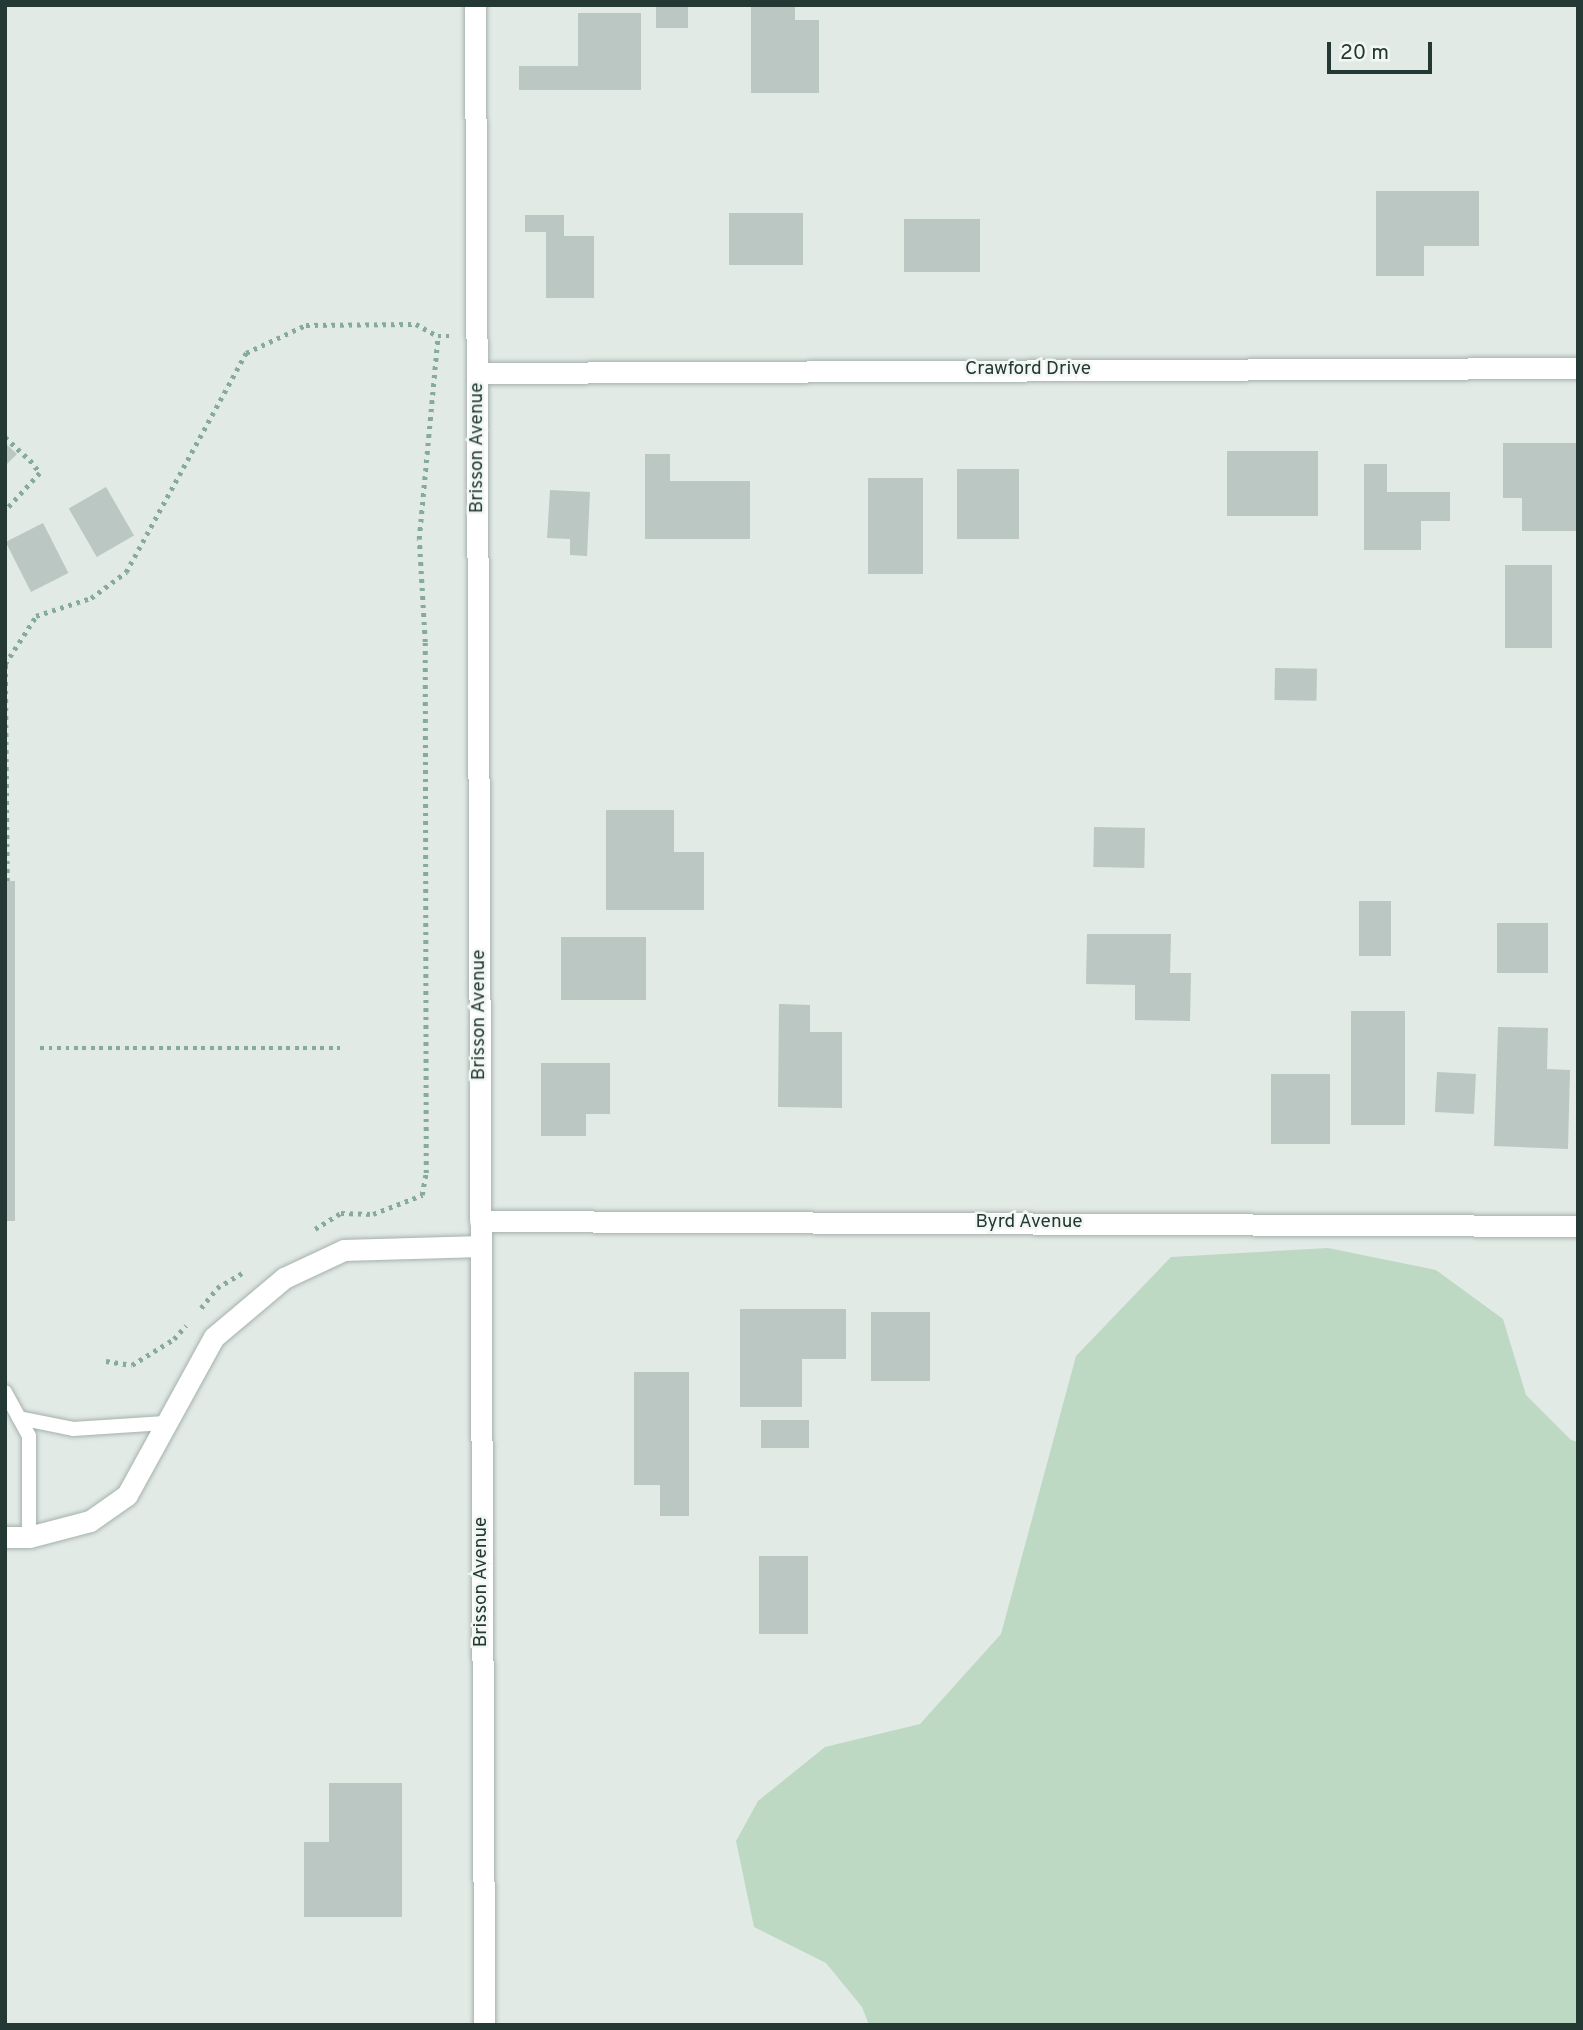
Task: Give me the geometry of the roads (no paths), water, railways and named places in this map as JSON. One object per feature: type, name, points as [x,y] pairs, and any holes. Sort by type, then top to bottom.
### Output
[{"type":"street","name":"Brisson Avenue","points":[[475,5],[484,2025]]},
{"type":"street","name":"Crawford Drive","points":[[478,373],[1578,368]]},
{"type":"street","name":"Byrd Avenue","points":[[480,1221],[1578,1226]]},
{"type":"street","points":[[5,1537],[29,1537],[90,1521],[127,1495],[214,1337],[284,1278],[344,1250],[480,1246]]},
{"type":"lane","points":[[5,1392],[29,1436],[29,1537]]},
{"type":"lane","points":[[19,1418],[74,1429],[165,1423]]}]
